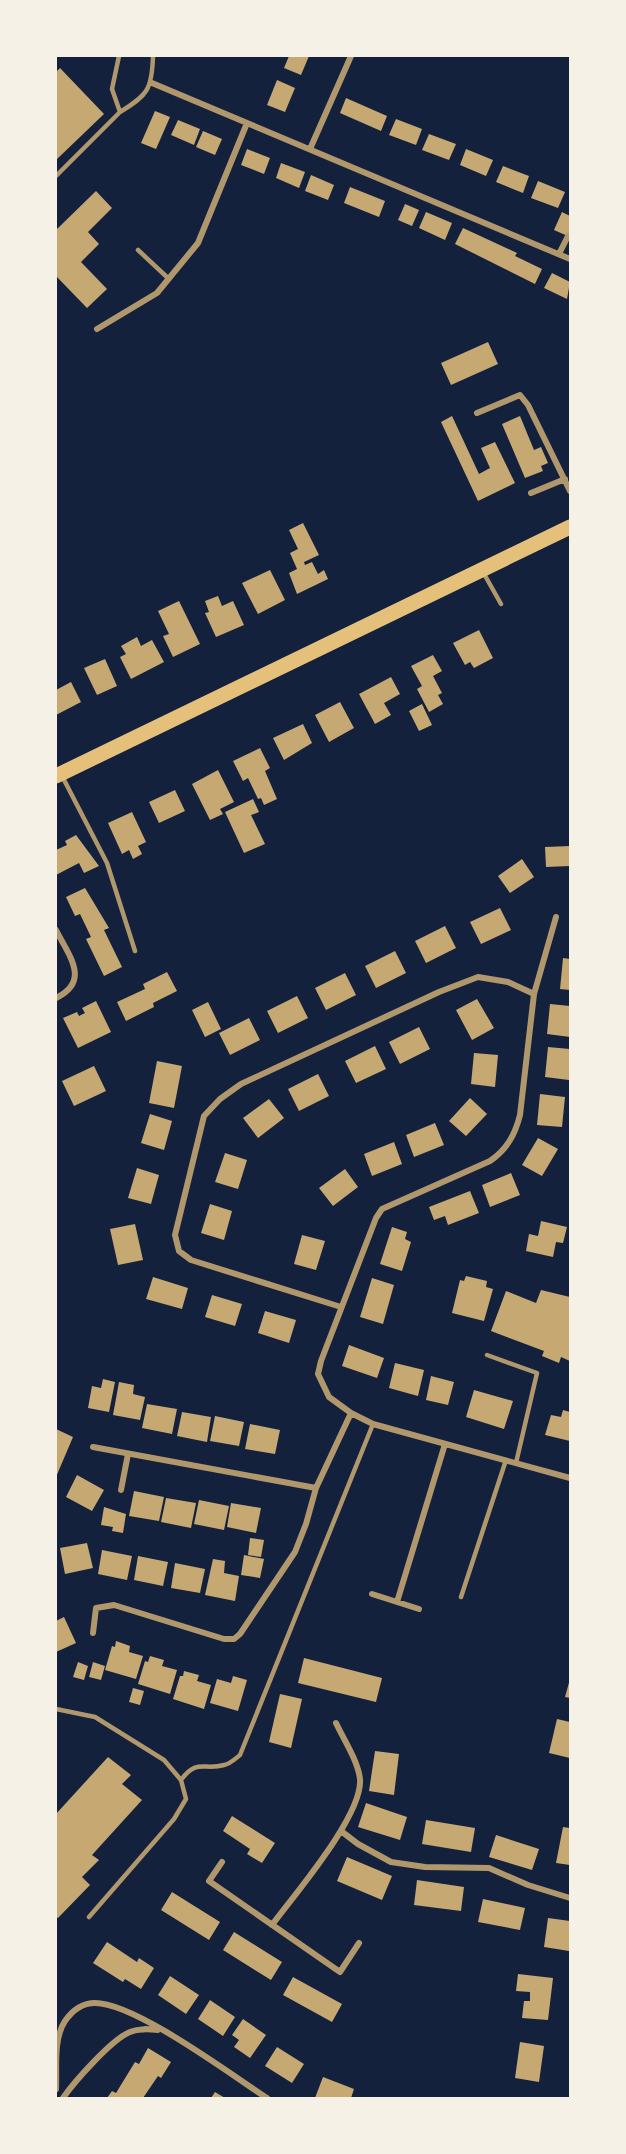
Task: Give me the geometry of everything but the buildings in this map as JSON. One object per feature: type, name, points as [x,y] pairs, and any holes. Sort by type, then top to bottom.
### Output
[{"type":"main road","points":[[58,775],[570,527]]},
{"type":"street","points":[[310,149],[351,56]]},
{"type":"street","points":[[152,83],[570,259]]},
{"type":"street","points":[[96,329],[157,293],[198,243],[247,123]]},
{"type":"street","points":[[559,254],[568,236]]},
{"type":"street","points":[[477,412],[520,395],[528,405],[570,491]]},
{"type":"street","points":[[531,493],[565,479]]},
{"type":"street","points":[[556,916],[534,994],[520,1114],[510,1141],[501,1153],[490,1161],[382,1209],[341,1307],[318,1374],[329,1397],[351,1413],[373,1424],[570,1478]]},
{"type":"street","points":[[56,930],[74,966],[76,978],[69,992],[56,998]]},
{"type":"street","points":[[341,1307],[191,1260],[179,1251],[175,1235],[204,1116],[220,1099],[241,1084],[439,992],[478,977],[508,982],[534,994]]},
{"type":"street","points":[[93,1633],[96,1608],[114,1605],[221,1639],[236,1638],[246,1628],[295,1552],[316,1488],[351,1413]]},
{"type":"street","points":[[397,1602],[445,1444]]},
{"type":"street","points":[[93,1447],[316,1488]]},
{"type":"street","points":[[121,1490],[128,1454]]},
{"type":"street","points":[[372,1594],[419,1608]]},
{"type":"street","points":[[272,1925],[341,1831],[354,1808],[360,1780],[336,1724]]},
{"type":"street","points":[[341,1831],[358,1844],[391,1862],[425,1867],[489,1868],[528,1885],[570,1898]]},
{"type":"street","points":[[222,1862],[209,1881],[340,1972],[359,1944]]},
{"type":"street","points":[[56,2089],[61,2029],[69,2016],[80,2006],[97,2003],[113,2006],[165,2031],[267,2098]]},
{"type":"street","points":[[63,2098],[74,2083],[126,2034],[138,2030],[165,2031]]},
{"type":"lane","points":[[119,56],[112,88],[120,112]]},
{"type":"lane","points":[[56,176],[120,112],[141,99],[152,83],[153,56]]},
{"type":"lane","points":[[138,250],[169,279]]},
{"type":"lane","points":[[482,569],[501,604]]},
{"type":"lane","points":[[58,775],[107,863],[135,951]]},
{"type":"lane","points":[[487,1355],[537,1373],[516,1463]]},
{"type":"lane","points":[[181,1780],[189,1769],[204,1764],[223,1766],[240,1755],[373,1424]]},
{"type":"lane","points":[[461,1597],[506,1460]]},
{"type":"lane","points":[[56,1709],[95,1717],[164,1760],[181,1780],[186,1799],[174,1819],[89,1917]]}]
